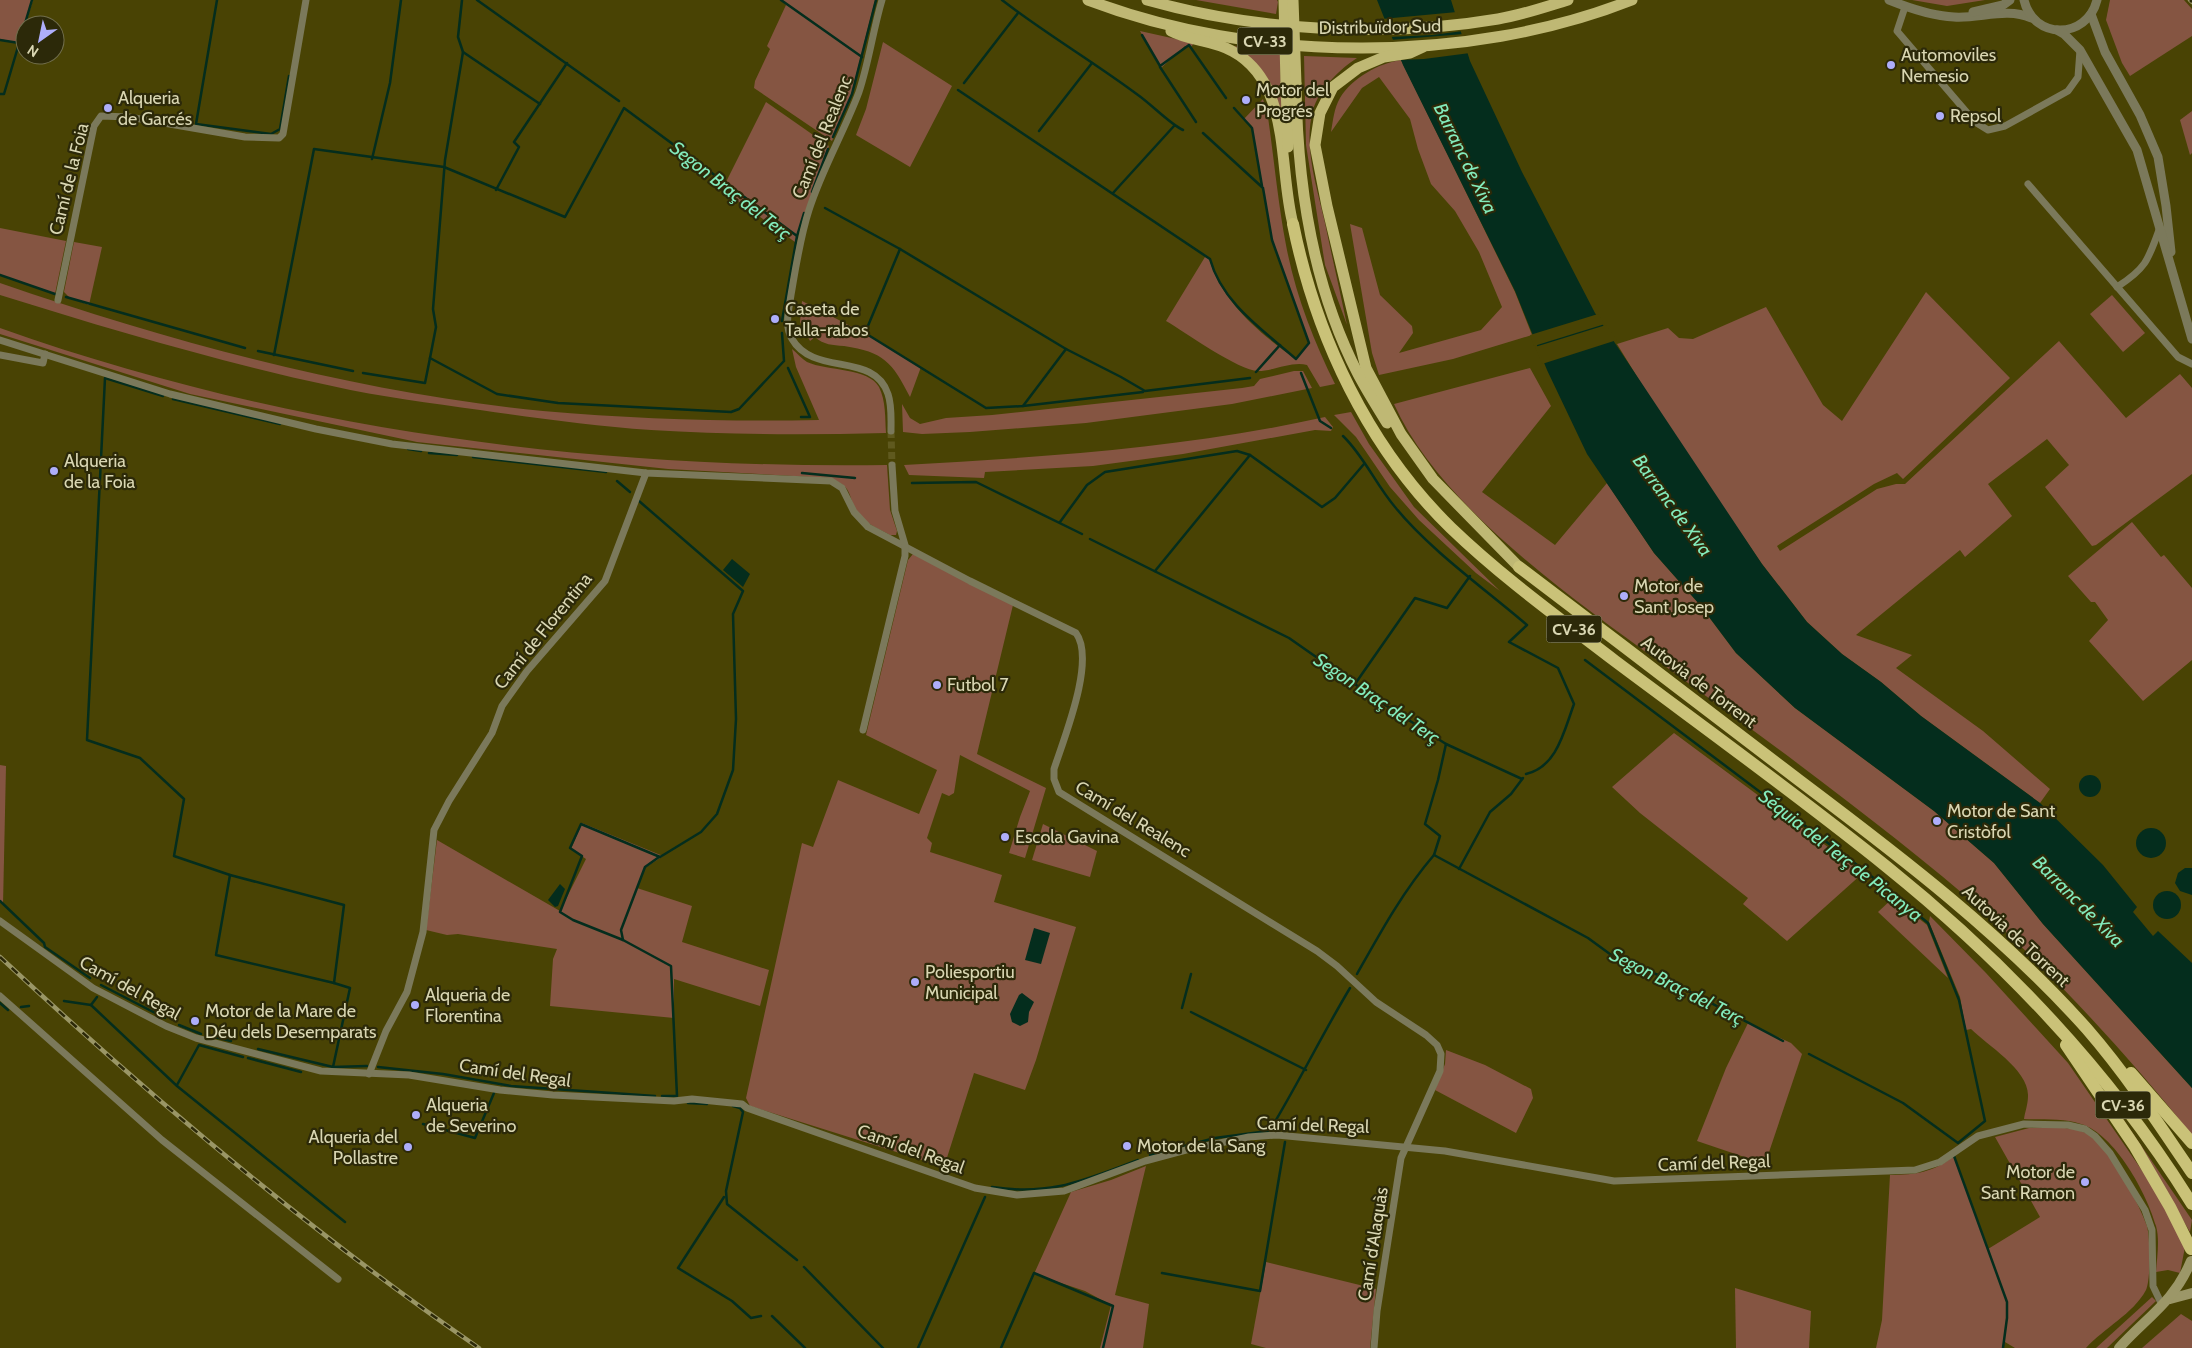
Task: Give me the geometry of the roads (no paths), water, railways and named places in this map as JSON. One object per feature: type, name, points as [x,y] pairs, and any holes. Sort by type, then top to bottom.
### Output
[{"type":"highway","name":"CV-36","points":[[1088,0],[1155,22],[1174,32],[1232,50],[1247,60],[1257,72],[1273,101],[1278,119],[1288,202],[1294,224]]},
{"type":"highway","name":"Distribuïdor Sud","points":[[1147,0],[1182,10],[1279,25],[1369,30],[1423,28],[1497,19],[1568,0]]},
{"type":"highway","points":[[1172,0],[1190,5],[1203,12]]},
{"type":"highway","points":[[1284,0],[1291,84],[1294,224]]},
{"type":"highway","name":"Autovia de Torrent","points":[[1293,0],[1291,84],[1307,218],[1316,258],[1331,309],[1358,373],[1396,438],[1429,482],[1458,514],[1519,567],[1946,893],[2036,975],[2088,1030],[2155,1118],[2192,1174]]},
{"type":"highway","name":"Distribuïdor Sud","points":[[1155,22],[1237,38],[1302,45],[1423,47],[1506,36],[1560,24],[1632,0]]},
{"type":"highway","points":[[1423,47],[1410,53],[1384,57],[1358,68],[1333,87],[1320,112],[1315,145],[1329,215],[1366,368],[1401,434],[1433,479],[1519,567]]},
{"type":"highway","name":"Autovia de Torrent","points":[[1294,224],[1302,265],[1317,314],[1344,377],[1385,448],[1418,491],[1450,526],[1509,580],[1886,866],[1973,941],[2081,1052],[2142,1129],[2192,1204]]},
{"type":"highway","points":[[2045,1014],[2135,1147],[2174,1214],[2192,1257]]},
{"type":"highway","points":[[2088,1030],[2106,1046],[2192,1143]]},
{"type":"main road","points":[[2119,1348],[2166,1302],[2182,1282],[2192,1257]]},
{"type":"main road","points":[[2166,1302],[2192,1293]]},
{"type":"street","name":"Camí de la Foia","points":[[58,300],[94,126],[101,116],[129,118],[245,137],[279,138],[283,134],[306,0]]},
{"type":"street","name":"Camí del Realenc","points":[[882,0],[859,90],[809,209],[800,243],[787,329],[798,349],[809,356],[828,363],[862,368],[878,378],[888,393],[891,406],[891,431]]},
{"type":"street","points":[[1889,0],[1905,7],[1952,17],[2010,13],[2031,18],[2047,28],[2064,34],[2080,50],[2137,150],[2192,339]]},
{"type":"street","points":[[1952,17],[1994,8],[2010,0]]},
{"type":"street","points":[[2024,0],[2031,18]]},
{"type":"street","points":[[2057,30],[2076,27],[2092,14],[2097,0]]},
{"type":"street","points":[[1905,7],[1897,31],[1975,122],[1988,130],[2006,126],[2068,91],[2078,77],[2080,50]]},
{"type":"street","points":[[2092,14],[2104,52],[2140,115],[2158,157],[2166,206],[2172,270]]},
{"type":"street","points":[[2028,184],[2178,357],[2192,364]]},
{"type":"street","points":[[2117,287],[2139,272],[2152,249],[2159,230]]},
{"type":"street","points":[[0,340],[170,394],[383,442],[646,472],[835,482],[842,488],[860,520],[881,534],[905,545]]},
{"type":"street","points":[[0,355],[43,363],[45,354]]},
{"type":"street","points":[[863,730],[905,556],[905,545],[895,511],[892,465]]},
{"type":"street","name":"Camí de Florentina","points":[[369,1074],[386,1031],[407,992],[414,966],[423,932],[434,830],[449,801],[492,733],[502,706],[527,671],[605,581],[646,472]]},
{"type":"street","name":"Camí del Realenc","points":[[905,545],[970,581],[1076,633],[1082,641],[1083,661],[1073,709],[1054,769],[1054,779],[1059,792],[1317,951],[1337,966],[1376,1002],[1426,1035],[1437,1045],[1441,1054],[1440,1070],[1405,1145]]},
{"type":"street","name":"Camí del Regal","points":[[0,921],[93,988],[166,1026],[196,1038],[321,1071],[409,1074],[525,1093],[620,1099],[692,1099],[742,1104],[747,1108],[975,1188],[1017,1195],[1064,1191],[1145,1161],[1249,1137],[1277,1135],[1405,1145],[1614,1181],[1915,1170],[1940,1162],[1978,1136],[2024,1124],[2068,1125],[2085,1130],[2095,1136],[2110,1154],[2139,1198],[2152,1230],[2153,1286],[2166,1302]]},
{"type":"street","points":[[0,996],[162,1140],[338,1279]]},
{"type":"street","name":"Camí d'Alaquàs","points":[[1374,1348],[1377,1311],[1405,1145]]},
{"type":"water","name":"Barranc de Xiva","points":[[1377,0],[1451,0],[1470,61],[1522,172],[1595,313],[1762,564],[1807,622],[1842,654],[1881,682],[1921,716],[2040,803],[2103,865],[2137,907],[2133,912],[2153,936],[2158,931],[2192,963],[2192,1088],[2043,924],[1994,863],[1934,811],[1795,708],[1736,653],[1700,605],[1654,553],[1587,454],[1547,370],[1515,291],[1403,65]]},
{"type":"water","points":[[732,559],[750,574],[743,587],[723,570]]},
{"type":"water","points":[[2086,775],[2094,775],[2101,782],[2101,790],[2094,797],[2086,797],[2079,790],[2079,782]]},
{"type":"water","points":[[2151,828],[2162,832],[2166,843],[2162,854],[2151,858],[2140,854],[2136,843],[2140,832]]},
{"type":"water","points":[[2185,868],[2192,868],[2192,895],[2180,891],[2175,883],[2178,873]]},
{"type":"water","points":[[560,884],[565,889],[558,906],[555,907],[548,900]]},
{"type":"water","points":[[2167,891],[2177,895],[2181,905],[2177,915],[2167,919],[2157,915],[2153,905],[2157,895]]},
{"type":"water","points":[[1034,928],[1050,933],[1041,964],[1025,960]]},
{"type":"water","points":[[1022,993],[1034,1002],[1029,1012],[1028,1022],[1020,1026],[1012,1022],[1010,1014],[1019,995]]},
{"type":"waterway","points":[[0,94],[4,94],[32,0]]},
{"type":"waterway","points":[[217,0],[196,124],[271,134],[280,129],[289,76]]},
{"type":"waterway","points":[[372,159],[390,83],[401,0]]},
{"type":"waterway","points":[[430,358],[436,327],[433,309],[445,160],[463,52],[458,37],[462,0]]},
{"type":"waterway","name":"Segon Braç del Terç","points":[[477,0],[619,101]]},
{"type":"waterway","points":[[781,0],[862,57]]},
{"type":"waterway","points":[[833,137],[852,94],[876,0]]},
{"type":"waterway","name":"Séquia del Terç de Picanya","points":[[1002,0],[1121,83],[1183,130]]},
{"type":"waterway","points":[[964,83],[1018,13]]},
{"type":"waterway","points":[[1142,35],[1160,66],[1189,45],[1226,98]]},
{"type":"waterway","points":[[0,40],[15,42]]},
{"type":"waterway","points":[[463,52],[540,104]]},
{"type":"waterway","points":[[496,190],[519,147],[514,142],[567,63]]},
{"type":"waterway","points":[[1039,131],[1092,63]]},
{"type":"waterway","points":[[1160,67],[1196,122]]},
{"type":"waterway","points":[[958,90],[1210,259],[1224,289],[1245,315],[1296,359],[1309,343],[1272,240],[1263,188],[1203,133]]},
{"type":"waterway","points":[[274,355],[314,149],[444,167],[565,217],[624,108],[797,236],[782,321]]},
{"type":"waterway","points":[[1234,108],[1252,128],[1262,186]]},
{"type":"waterway","points":[[1113,193],[1174,126]]},
{"type":"waterway","points":[[812,192],[828,149]]},
{"type":"waterway","points":[[825,208],[900,249],[1066,349],[1145,391],[1250,378]]},
{"type":"waterway","points":[[797,236],[804,213]]},
{"type":"waterway","points":[[900,249],[865,333],[986,408],[1023,406],[1066,349]]},
{"type":"waterway","points":[[0,275],[55,294]]},
{"type":"waterway","points":[[66,297],[245,348]]},
{"type":"waterway","points":[[363,373],[425,383],[430,358],[497,394],[558,403],[731,412],[739,409],[784,361],[782,333]]},
{"type":"waterway","points":[[1256,372],[1280,345]]},
{"type":"waterway","points":[[258,351],[353,371]]},
{"type":"waterway","name":"Segon Braç del Terç","points":[[788,368],[810,417],[801,417]]},
{"type":"waterway","name":"Séquia del Terç de Picanya","points":[[1301,373],[1320,421],[1331,428]]},
{"type":"waterway","points":[[163,396],[105,378],[87,740],[140,758],[184,799],[174,856],[230,875],[344,905],[334,983],[350,988],[333,1067]]},
{"type":"waterway","points":[[1023,406],[1143,392]]},
{"type":"waterway","points":[[173,399],[280,424]]},
{"type":"waterway","name":"Séquia del Terç de Picanya","points":[[1343,436],[1357,452],[1388,498],[1424,539],[1527,625],[1509,642],[1558,668],[1574,704],[1563,736],[1552,756],[1537,770],[1526,774]]},
{"type":"waterway","points":[[408,449],[421,451]]},
{"type":"waterway","points":[[1060,522],[1087,485],[1105,472],[1237,451],[1250,455],[1322,507],[1335,498],[1364,464]]},
{"type":"waterway","points":[[429,453],[457,455]]},
{"type":"waterway","points":[[1155,571],[1250,455]]},
{"type":"waterway","points":[[473,457],[606,472]]},
{"type":"waterway","name":"Segon Braç del Terç","points":[[802,473],[855,478]]},
{"type":"waterway","points":[[617,481],[630,492]]},
{"type":"waterway","name":"Segon Braç del Terç","points":[[912,483],[976,482],[1082,534]]},
{"type":"waterway","points":[[639,501],[743,591],[733,614],[736,719],[733,770],[717,814],[701,832],[660,857],[581,824],[570,848],[582,856],[560,912],[573,920],[623,940],[671,966],[677,1096],[662,1096]]},
{"type":"waterway","name":"Segon Braç del Terç","points":[[1090,539],[1289,638],[1379,701],[1446,744],[1425,824],[1440,836],[1434,855],[1588,938],[1614,957],[1658,975],[1783,1041]]},
{"type":"waterway","points":[[1355,684],[1415,598],[1447,608],[1470,576]]},
{"type":"waterway","name":"Séquia del Terç de Picanya","points":[[1585,660],[1865,871],[1928,923],[1959,1000],[1985,1121],[1958,1143],[1903,1103],[1809,1054]]},
{"type":"waterway","points":[[1446,744],[1522,779]]},
{"type":"waterway","points":[[1459,869],[1490,812],[1511,794],[1523,778]]},
{"type":"waterway","points":[[1357,974],[1402,898],[1434,855]]},
{"type":"waterway","points":[[623,940],[621,930],[645,867],[659,857]]},
{"type":"waterway","points":[[230,875],[216,955],[334,983]]},
{"type":"waterway","points":[[0,901],[44,943],[45,947],[90,978]]},
{"type":"waterway","points":[[1182,1008],[1191,974]]},
{"type":"waterway","points":[[101,985],[165,1018]]},
{"type":"waterway","points":[[1275,1128],[1273,1125],[1350,988]]},
{"type":"waterway","points":[[64,1001],[91,1005],[97,997]]},
{"type":"waterway","points":[[0,1003],[8,1010]]},
{"type":"waterway","points":[[91,1005],[177,1086],[345,1222]]},
{"type":"waterway","points":[[21,1007],[29,1006]]},
{"type":"waterway","points":[[1191,1012],[1306,1070]]},
{"type":"waterway","points":[[179,1025],[201,1034]]},
{"type":"waterway","points":[[210,1036],[231,1041]]},
{"type":"waterway","points":[[177,1085],[199,1045],[243,1057]]},
{"type":"waterway","points":[[258,1049],[333,1067],[367,1066]]},
{"type":"waterway","points":[[248,1058],[301,1072]]},
{"type":"waterway","points":[[378,1067],[443,1074],[511,1086],[655,1096]]},
{"type":"waterway","points":[[423,1124],[475,1138],[494,1093]]},
{"type":"waterway","points":[[688,1103],[707,1104]]},
{"type":"waterway","points":[[733,1106],[740,1108],[743,1112],[726,1191],[727,1204],[797,1260]]},
{"type":"waterway","points":[[1150,1155],[1215,1138],[1268,1131],[1273,1125]]},
{"type":"waterway","points":[[1162,1273],[1260,1291],[1285,1142]]},
{"type":"waterway","name":"Séquia del Terç de Picanya","points":[[1954,1156],[2007,1302],[2003,1348]]},
{"type":"waterway","points":[[992,1187],[1013,1189],[1050,1188],[1084,1180],[1138,1160]]},
{"type":"waterway","points":[[724,1197],[678,1268],[732,1301],[751,1318],[761,1316]]},
{"type":"waterway","points":[[918,1348],[985,1197]]},
{"type":"waterway","points":[[804,1267],[883,1348]]},
{"type":"waterway","points":[[1001,1348],[1034,1273],[1113,1306],[1103,1348]]},
{"type":"waterway","points":[[772,1316],[805,1348]]},
{"type":"tunnel","points":[[891,431],[892,465]]},
{"type":"railway","points":[[0,957],[115,1061],[232,1161],[354,1257],[479,1348]]},
{"type":"place","name":"Automoviles Nemesio","points":[[1891,65]]},
{"type":"place","name":"Motor del Progrés","points":[[1246,100]]},
{"type":"place","name":"Alqueria de Garcés","points":[[108,108]]},
{"type":"place","name":"Repsol","points":[[1940,116]]},
{"type":"place","name":"Caseta de Talla-rabos","points":[[775,319]]},
{"type":"place","name":"Alqueria de la Foia","points":[[54,471]]},
{"type":"place","name":"Motor de Sant Josep","points":[[1624,596]]},
{"type":"place","name":"Futbol 7","points":[[937,685]]},
{"type":"place","name":"Motor de Sant Cristòfol","points":[[1937,821]]},
{"type":"place","name":"Escola Gavina","points":[[1005,837]]},
{"type":"place","name":"Poliesportiu Municipal","points":[[915,982]]},
{"type":"place","name":"Alqueria de Florentina","points":[[415,1005]]},
{"type":"place","name":"Motor de la Mare de Déu dels Desemparats","points":[[195,1021]]},
{"type":"place","name":"Alqueria de Severino","points":[[416,1115]]},
{"type":"place","name":"Motor de la Sang","points":[[1127,1146]]},
{"type":"place","name":"Alqueria del Pollastre","points":[[408,1147]]},
{"type":"place","name":"Motor de Sant Ramon","points":[[2085,1182]]}]
